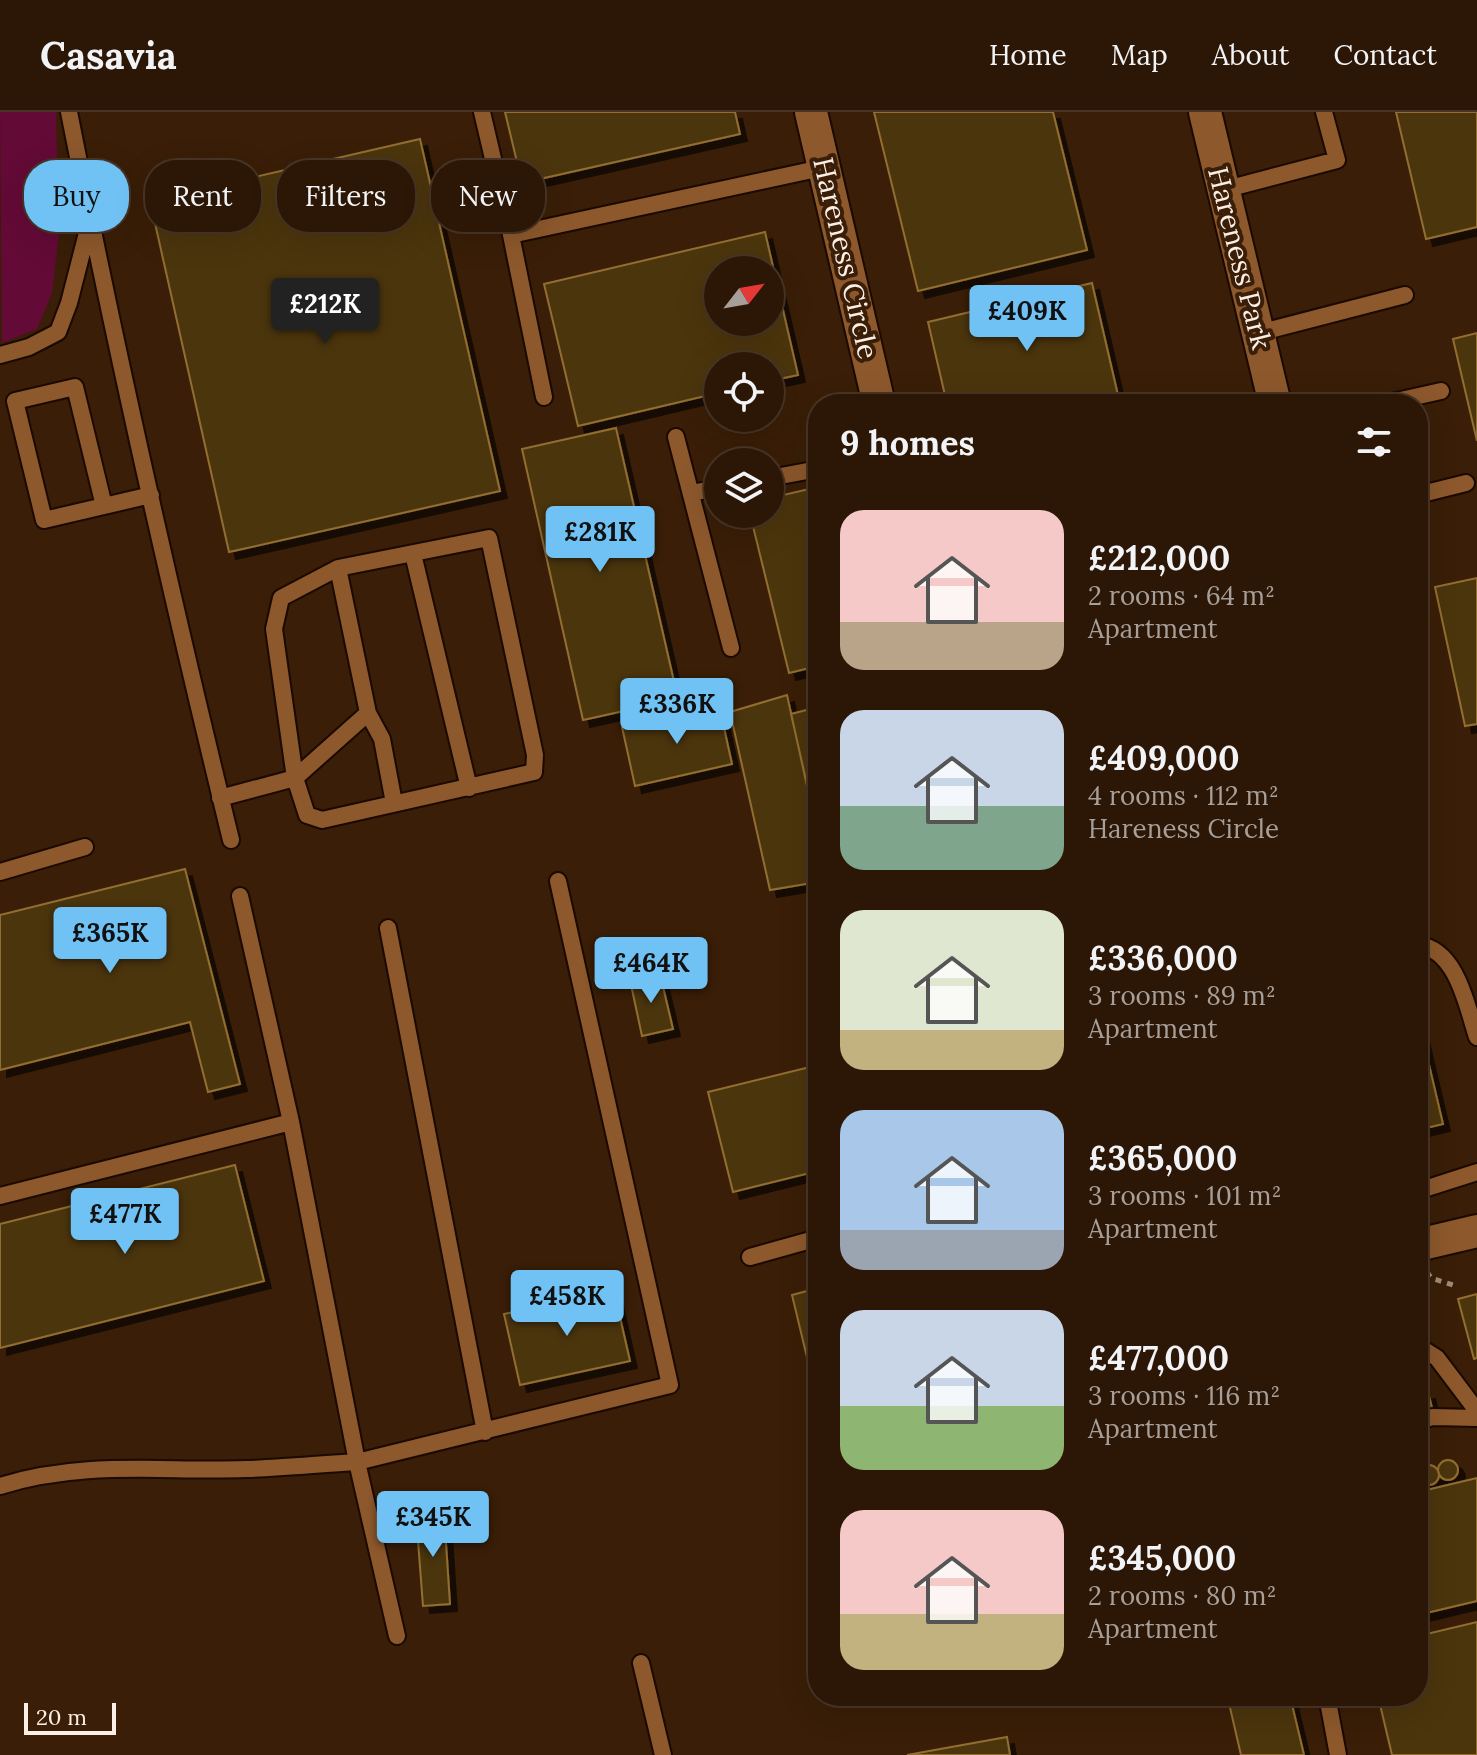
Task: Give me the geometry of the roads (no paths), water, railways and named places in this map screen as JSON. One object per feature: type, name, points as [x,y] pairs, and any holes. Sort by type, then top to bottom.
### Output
[{"type":"street","name":"Hareness Circle","points":[[811,112],[877,394]]},
{"type":"street","name":"Hareness Park","points":[[1205,112],[1273,394]]},
{"type":"street","points":[[1428,1243],[1477,1231]]},
{"type":"lane","points":[[69,112],[79,160]]},
{"type":"lane","points":[[482,112],[544,397]]},
{"type":"lane","points":[[1223,190],[1337,160],[1324,112]]},
{"type":"lane","points":[[511,235],[826,167]]},
{"type":"lane","points":[[0,355],[29,347],[58,332],[69,303],[87,232]]},
{"type":"lane","points":[[93,232],[231,840]]},
{"type":"lane","points":[[1258,333],[1405,295]]},
{"type":"lane","points":[[104,506],[75,387],[15,401],[44,520],[104,506],[151,495]]},
{"type":"lane","points":[[1428,394],[1441,391]]},
{"type":"lane","points":[[676,437],[731,648]]},
{"type":"lane","points":[[784,475],[808,471]]},
{"type":"lane","points":[[1428,492],[1466,483]]},
{"type":"lane","points":[[691,493],[704,491]]},
{"type":"lane","points":[[489,538],[535,755],[534,772],[322,820],[307,815],[295,778],[274,629],[281,598],[338,568],[489,538]]},
{"type":"lane","points":[[413,554],[469,788]]},
{"type":"lane","points":[[338,568],[368,713],[382,739],[394,803]]},
{"type":"lane","points":[[220,798],[295,778],[368,713]]},
{"type":"lane","points":[[0,872],[85,847]]},
{"type":"lane","points":[[0,1486],[86,1469],[245,1469],[357,1462],[670,1385],[558,881]]},
{"type":"lane","points":[[240,896],[291,1122],[357,1462],[397,1636]]},
{"type":"lane","points":[[388,928],[485,1432]]},
{"type":"lane","points":[[1428,946],[1445,961],[1458,980],[1477,1037]]},
{"type":"lane","points":[[0,1196],[291,1122]]},
{"type":"lane","points":[[1428,1188],[1477,1172]]},
{"type":"lane","points":[[750,1257],[808,1241]]},
{"type":"lane","points":[[1428,1352],[1437,1358],[1477,1411]]},
{"type":"lane","points":[[1428,1418],[1477,1418]]},
{"type":"lane","points":[[641,1663],[663,1755]]},
{"type":"lane","points":[[1329,1706],[1338,1755]]}]
